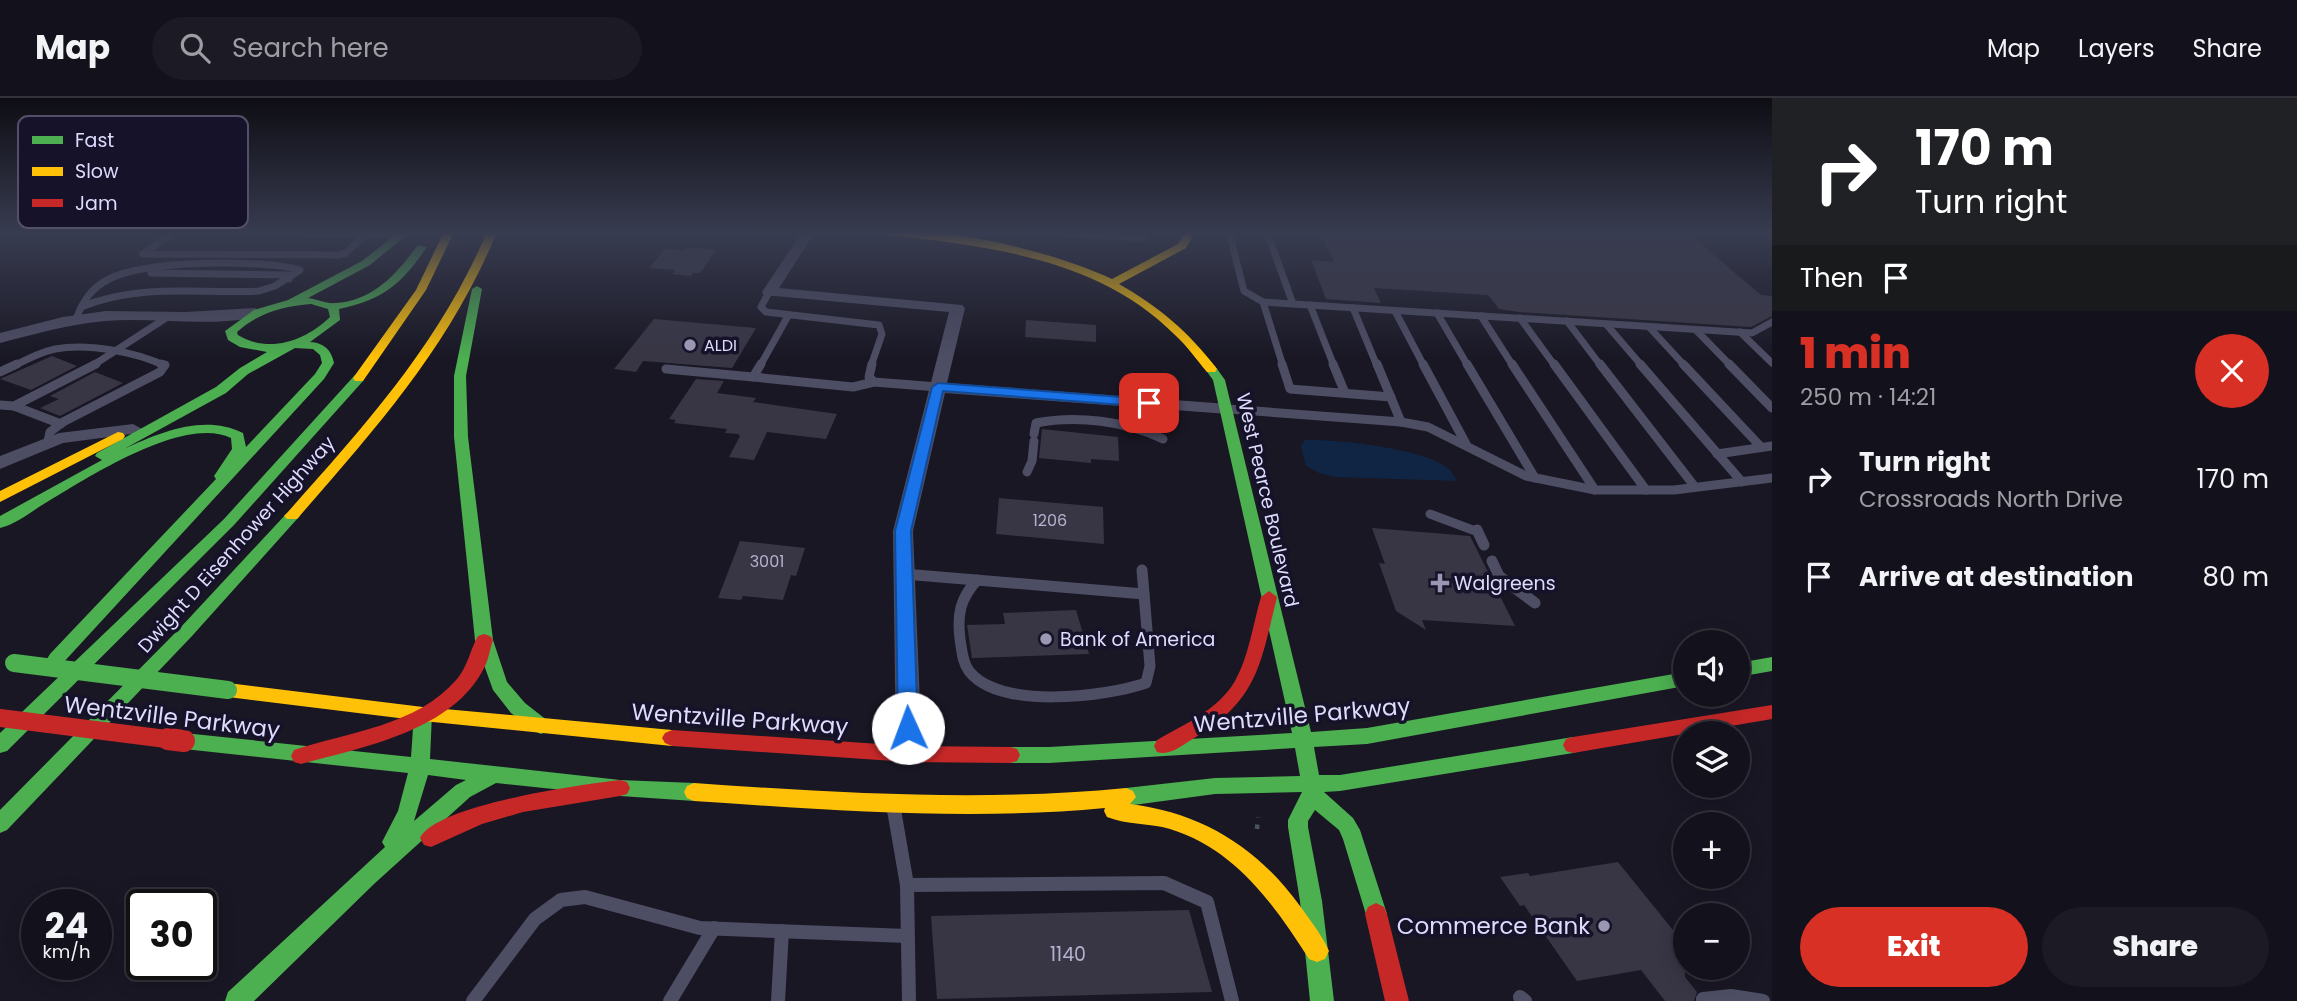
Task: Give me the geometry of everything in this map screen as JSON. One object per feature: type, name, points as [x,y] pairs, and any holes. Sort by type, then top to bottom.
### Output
[{"type":"main road","points":[[32,684],[205,497],[251,452],[314,383],[328,363],[323,350],[316,346],[244,345],[234,341],[231,331],[255,313],[292,302],[345,274]]},
{"type":"main road","points":[[292,302],[330,306],[362,302],[384,294],[404,274]]},
{"type":"main road","name":"Dwight D Eisenhower Highway","points":[[0,745],[251,501],[342,400],[404,319],[430,274]]},
{"type":"main road","name":"Dwight D Eisenhower Highway","points":[[0,824],[185,634],[306,502],[392,397],[447,320],[475,274]]},
{"type":"main road","points":[[480,274],[460,376],[461,437],[484,640],[499,685],[518,708],[541,726]]},
{"type":"main road","name":"West Pearce Boulevard","points":[[1091,274],[1114,283],[1159,312],[1192,343],[1219,380],[1228,409],[1303,739],[1311,790]]},
{"type":"main road","points":[[1114,283],[1130,274]]},
{"type":"main road","points":[[0,512],[221,390],[244,372],[290,345],[322,332],[336,318],[330,306],[331,282]]},
{"type":"main road","points":[[0,497],[213,385],[234,366],[244,345]]},
{"type":"main road","points":[[0,523],[156,439],[208,427],[230,429],[238,436],[239,449],[205,497]]},
{"type":"main road","points":[[1158,749],[1213,717],[1236,695],[1246,677],[1253,645],[1269,597]]},
{"type":"main road","points":[[301,756],[380,732],[423,714],[458,689],[477,662],[484,640]]},
{"type":"main road","name":"Wentzville Parkway","points":[[7,662],[423,714],[651,737],[909,754],[1049,755],[1367,736],[1673,681]]},
{"type":"main road","points":[[1750,668],[1772,664]]},
{"type":"main road","points":[[0,716],[16,700]]},
{"type":"main road","points":[[237,1001],[366,877],[463,791],[493,775],[620,788],[893,804],[1066,804],[1215,786],[1311,790],[1772,712]]},
{"type":"main road","points":[[366,877],[403,826],[415,803],[422,769],[423,714]]},
{"type":"main road","name":"Wentzville Parkway","points":[[0,716],[301,756],[493,775]]},
{"type":"main road","points":[[366,877],[447,828],[488,809],[528,799],[620,788]]},
{"type":"main road","points":[[1311,790],[1298,820],[1298,827],[1322,1001]]},
{"type":"main road","points":[[1311,790],[1346,824],[1353,837],[1376,910],[1397,1001]]},
{"type":"main road","points":[[1066,804],[1168,819],[1202,831],[1231,847],[1258,868],[1274,887],[1290,907],[1317,951]]},
{"type":"main road","points":[[1319,975],[1341,1001]]},
{"type":"street","points":[[781,274],[769,292],[957,308],[903,531],[909,754]]},
{"type":"street","points":[[0,338],[78,313],[177,316],[255,313]]},
{"type":"street","points":[[177,316],[231,331]]},
{"type":"street","points":[[938,387],[1228,409]]},
{"type":"street","points":[[0,463],[48,441],[67,436],[133,429]]},
{"type":"street","points":[[48,441],[57,445],[62,452],[61,460],[55,468]]},
{"type":"lane","points":[[78,313],[89,292],[123,274]]},
{"type":"lane","points":[[89,292],[116,279],[143,274]]},
{"type":"lane","points":[[224,274],[288,275],[289,279]]},
{"type":"lane","points":[[78,313],[102,298],[135,291],[259,291],[296,274]]},
{"type":"lane","points":[[1240,274],[1244,291],[1263,302],[1752,333],[1772,322]]},
{"type":"lane","points":[[1282,274],[1293,304]]},
{"type":"lane","points":[[769,292],[761,307],[763,310],[788,316],[879,325],[881,334],[869,371],[869,377],[874,382]]},
{"type":"lane","points":[[1263,302],[1290,389],[1391,397]]},
{"type":"lane","points":[[1310,305],[1345,393]]},
{"type":"lane","points":[[1353,308],[1401,422]]},
{"type":"lane","points":[[1395,311],[1467,445]]},
{"type":"lane","points":[[1437,313],[1535,478]]},
{"type":"lane","points":[[14,406],[114,354],[177,316]]},
{"type":"lane","points":[[753,377],[788,316]]},
{"type":"lane","points":[[1481,316],[1595,490]]},
{"type":"lane","points":[[1520,318],[1646,490]]},
{"type":"lane","points":[[1567,321],[1695,487]]},
{"type":"lane","points":[[1606,324],[1742,482]]},
{"type":"lane","points":[[1648,327],[1761,447]]},
{"type":"lane","points":[[1696,330],[1772,408]]},
{"type":"lane","points":[[1740,332],[1772,363]]},
{"type":"lane","points":[[0,372],[58,349],[74,348],[114,354],[166,367],[61,424],[47,436],[48,441]]},
{"type":"lane","points":[[666,369],[853,387],[874,382],[938,387]]},
{"type":"lane","points":[[0,405],[14,406],[61,424]]},
{"type":"lane","points":[[1228,409],[1401,422],[1428,428],[1535,478],[1595,490],[1695,487],[1772,478]]},
{"type":"lane","points":[[1027,472],[1032,461],[1036,423],[1050,420],[1125,425],[1154,432],[1163,439]]},
{"type":"lane","points":[[1717,454],[1772,446]]},
{"type":"lane","points":[[1430,514],[1477,530],[1484,545]]},
{"type":"lane","points":[[1492,561],[1499,576],[1535,603]]},
{"type":"lane","points":[[977,580],[965,593],[956,615],[964,665],[979,679],[1020,695],[1137,688],[1146,683],[1150,675],[1142,570]]},
{"type":"lane","points":[[904,574],[1144,594]]},
{"type":"lane","points":[[893,804],[907,885],[909,1001]]},
{"type":"lane","points":[[907,885],[1164,883],[1207,902],[1232,1001]]},
{"type":"lane","points":[[473,1001],[535,919],[561,900],[585,897],[700,928],[907,936]]},
{"type":"lane","points":[[670,1001],[714,928]]},
{"type":"lane","points":[[778,1001],[782,931]]},
{"type":"lane","points":[[1703,999],[1731,996],[1763,1001]]},
{"type":"water","points":[[1305,440],[1356,443],[1415,454],[1445,467],[1457,481],[1335,477],[1319,473],[1306,466],[1301,446]]},
{"type":"building","points":[[1316,274],[1736,274],[1761,295],[1772,296],[1772,316],[1751,327],[1519,312],[1499,309],[1488,295],[1374,288],[1381,303],[1326,299]]},
{"type":"building","name":"ALDI","points":[[654,319],[756,328],[732,368],[643,361],[636,372],[614,369]]},
{"type":"building","points":[[1026,320],[1096,325],[1096,342],[1025,337]]},
{"type":"building","points":[[52,356],[77,366],[31,390],[0,379]]},
{"type":"building","points":[[95,372],[123,383],[60,416],[40,408],[59,399],[50,396]]},
{"type":"building","points":[[696,379],[724,381],[717,393],[756,398],[753,402],[837,414],[826,439],[767,432],[754,460],[729,457],[740,436],[738,434],[725,433],[727,429],[674,423],[676,420],[669,419]]},
{"type":"building","points":[[1042,429],[1118,437],[1119,461],[1091,459],[1091,463],[1039,458]]},
{"type":"building","points":[[999,498],[1103,507],[1104,544],[996,534]]},
{"type":"building","name":"Walgreens","points":[[1372,528],[1470,536],[1515,626],[1422,620],[1426,630],[1396,611],[1379,563],[1385,564]]},
{"type":"building","points":[[740,541],[805,548],[796,576],[791,575],[783,600],[743,596],[741,600],[718,598]]},
{"type":"building","name":"Bank of America","points":[[1076,610],[1089,654],[972,658],[967,625],[1005,624],[1003,613]]},
{"type":"building","name":"Commerce Bank","points":[[1618,862],[1673,930],[1673,980],[1687,980],[1697,992],[1694,1001],[1665,1001],[1641,970],[1577,981],[1524,905],[1520,906],[1500,877],[1528,873],[1530,876]]},
{"type":"building","points":[[1189,910],[1212,992],[937,999],[931,916]]},
{"type":"traffic: fast","points":[[292,302],[345,274]]},
{"type":"traffic: fast","points":[[333,307],[376,295],[401,274]]},
{"type":"traffic: fast","points":[[477,289],[460,376],[461,437],[484,640],[499,685],[518,708],[541,726]]},
{"type":"traffic: fast","points":[[311,301],[333,307],[336,318],[301,342],[258,348],[232,337],[231,331],[258,312],[278,305],[311,301]]},
{"type":"traffic: fast","points":[[56,659],[320,376],[328,363],[326,353],[316,346],[294,344]]},
{"type":"traffic: fast","points":[[102,456],[221,390],[244,371],[287,345]]},
{"type":"traffic: fast","points":[[1211,369],[1219,380],[1303,739],[1313,795],[1346,824],[1353,837],[1376,914]]},
{"type":"traffic: fast","points":[[0,745],[229,522],[359,378]]},
{"type":"traffic: fast","points":[[0,523],[76,479],[138,448],[195,429],[218,428],[238,436],[239,449],[221,476]]},
{"type":"traffic: fast","points":[[0,824],[186,632],[292,516]]},
{"type":"traffic: fast","points":[[14,663],[228,690]]},
{"type":"traffic: fast","points":[[1750,668],[1772,664]]},
{"type":"traffic: fast","points":[[1010,755],[1367,736],[1673,681]]},
{"type":"traffic: fast","points":[[393,842],[408,811],[417,780],[423,714]]},
{"type":"traffic: fast","points":[[184,741],[620,788],[694,792]]},
{"type":"traffic: fast","points":[[1126,797],[1215,786],[1340,783],[1573,745]]},
{"type":"traffic: fast","points":[[237,1001],[366,877],[463,791],[493,775]]},
{"type":"traffic: fast","points":[[1313,795],[1298,820],[1298,827],[1311,901],[1322,1001]]},
{"type":"traffic: slow","points":[[359,378],[421,290],[429,274]]},
{"type":"traffic: slow","points":[[292,516],[405,383],[431,347],[474,274]]},
{"type":"traffic: slow","points":[[1090,274],[1144,303],[1179,332],[1211,369]]},
{"type":"traffic: slow","points":[[1113,283],[1130,274]]},
{"type":"traffic: slow","points":[[0,497],[118,436]]},
{"type":"traffic: slow","points":[[228,690],[423,714],[672,738]]},
{"type":"traffic: slow","points":[[694,792],[856,802],[964,805],[1018,805],[1126,797]]},
{"type":"traffic: slow","points":[[1114,811],[1167,819],[1193,827],[1216,839],[1236,853],[1272,888],[1317,951]]},
{"type":"traffic: jam","points":[[1164,746],[1211,717],[1228,703],[1242,686],[1252,662],[1269,597]]},
{"type":"traffic: jam","points":[[301,756],[373,736],[422,715],[444,702],[462,685],[476,666],[484,640]]},
{"type":"traffic: jam","points":[[1573,745],[1772,712]]},
{"type":"traffic: jam","points":[[0,718],[184,741]]},
{"type":"traffic: jam","points":[[672,738],[909,754],[1010,755]]},
{"type":"traffic: jam","points":[[431,838],[476,817],[523,803],[620,788]]},
{"type":"traffic: jam","points":[[1376,914],[1397,1001]]},
{"type":"place","name":"ALDI","points":[[690,345]]},
{"type":"place","name":"Walgreens","points":[[1440,583]]},
{"type":"place","name":"Bank of America","points":[[1046,639]]},
{"type":"place","name":"Commerce Bank","points":[[1604,926]]},
{"type":"route","points":[[908,728],[903,531],[938,387],[1149,403]]}]
